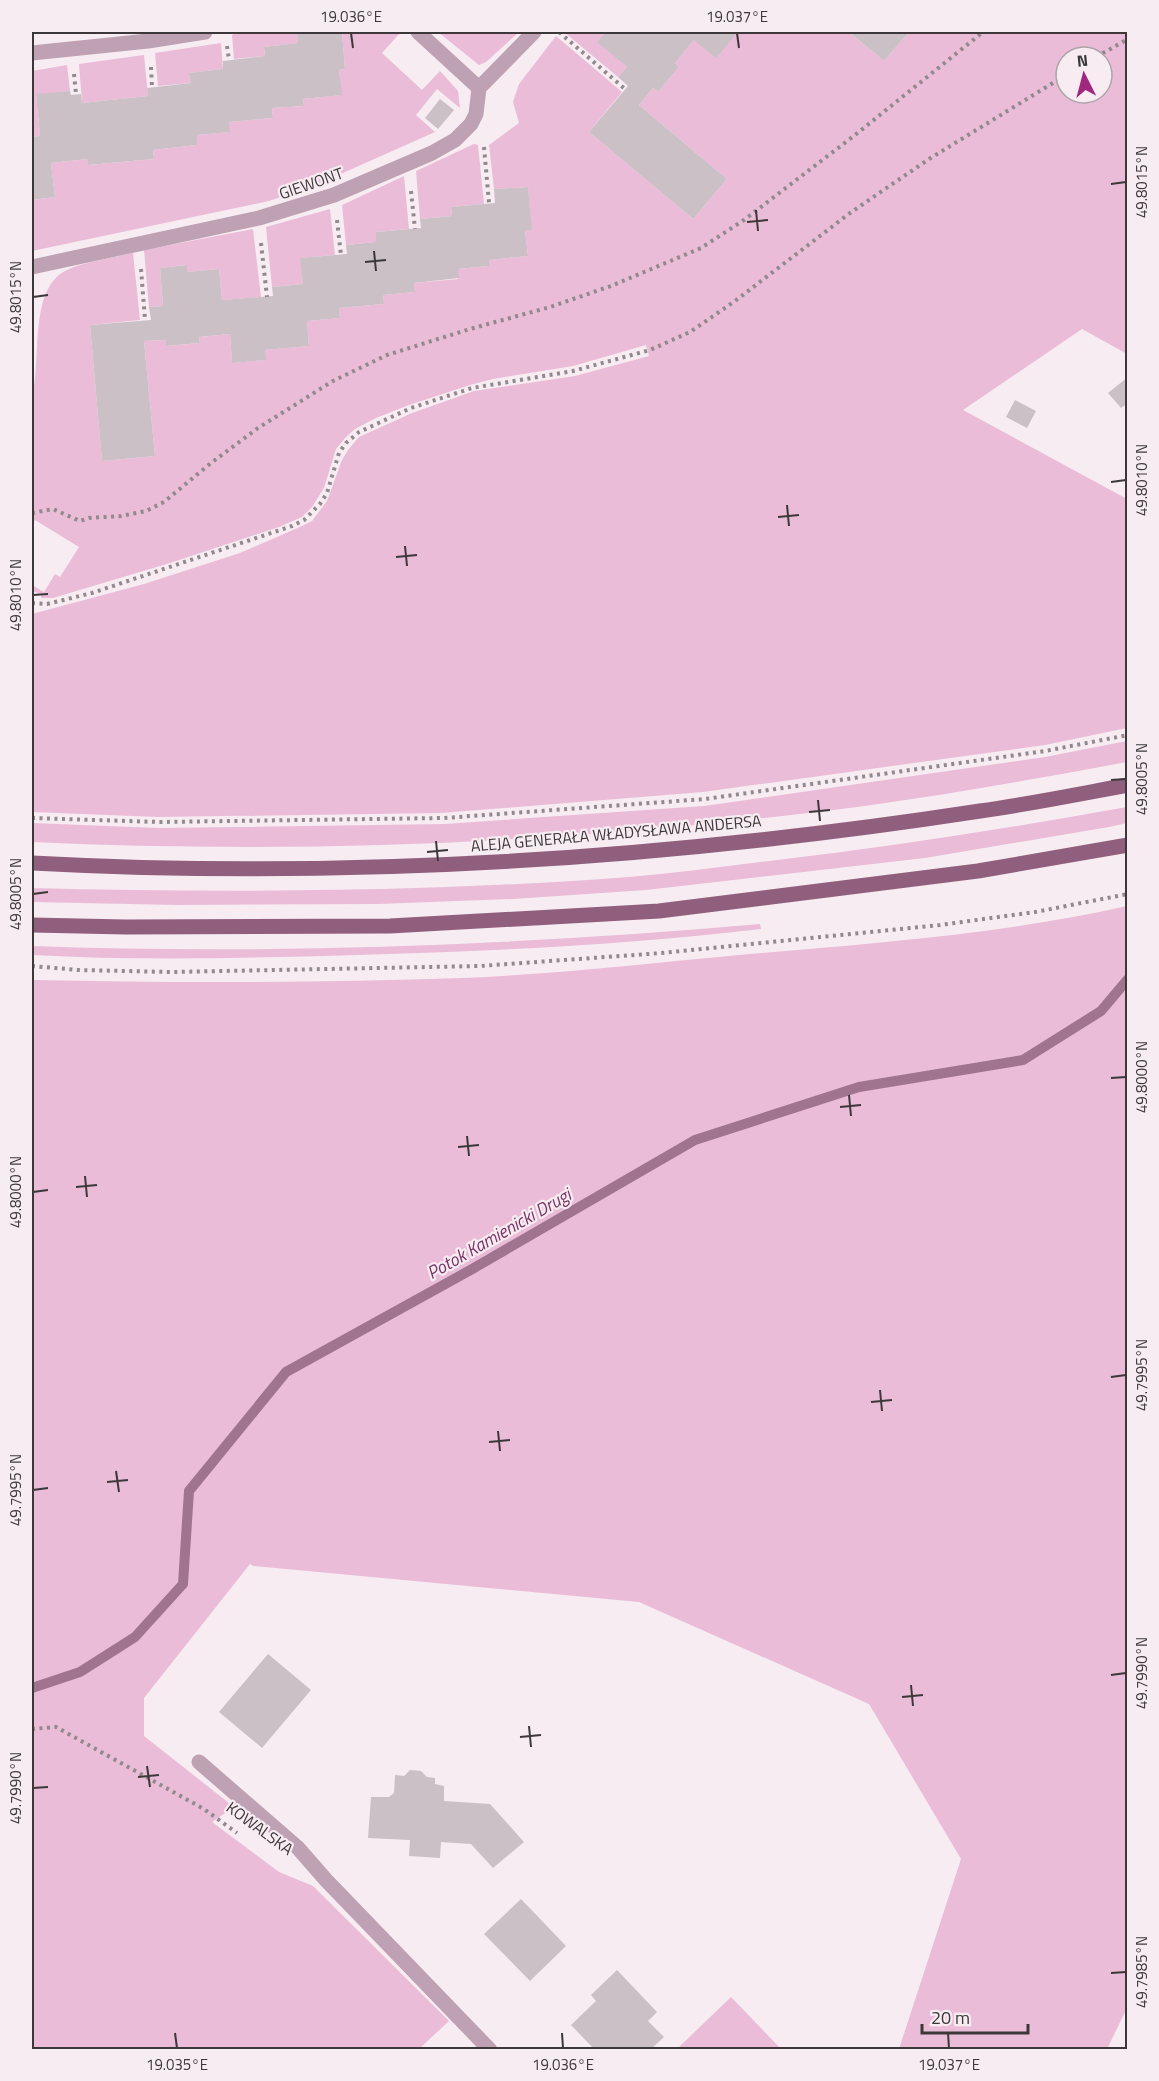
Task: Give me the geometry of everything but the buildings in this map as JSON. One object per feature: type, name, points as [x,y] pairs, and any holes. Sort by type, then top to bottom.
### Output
[{"type":"main road","name":"ALEJA GENERAŁA WŁADYSŁAWA ANDERSA","points":[[32,863],[129,868],[403,867],[539,860],[822,833],[982,811],[1128,785]]},
{"type":"main road","points":[[32,925],[390,926],[659,911],[978,871],[1128,845]]},
{"type":"street","points":[[32,53],[148,41],[205,32]]},
{"type":"street","points":[[418,32],[479,88],[534,32]]},
{"type":"street","name":"GIEWONT","points":[[32,267],[259,218],[334,195],[432,153],[455,140],[471,124],[476,114],[479,88]]},
{"type":"street","points":[[200,1762],[298,1848],[326,1880],[490,2049]]},
{"type":"path","points":[[558,32],[625,89]]},
{"type":"path","points":[[32,513],[53,509],[80,520],[146,511],[164,502],[258,428],[301,400],[359,368],[387,355],[550,307],[701,248],[744,220],[984,32]]},
{"type":"path","points":[[1114,47],[1128,39]]},
{"type":"path","points":[[32,603],[47,604],[92,593],[304,520],[320,504],[327,493],[339,453],[346,443],[358,432],[411,408],[472,388],[573,371],[650,350],[690,332],[735,301],[850,213],[929,159],[1054,82]]},
{"type":"path","points":[[483,145],[489,203]]},
{"type":"path","points":[[412,208],[415,229]]},
{"type":"path","points":[[339,236],[341,255]]},
{"type":"path","points":[[262,250],[267,297]]},
{"type":"path","points":[[141,271],[145,320]]},
{"type":"path","points":[[32,818],[159,822],[444,818],[705,799],[1045,751],[1128,735]]},
{"type":"path","points":[[32,966],[78,970],[172,972],[491,965],[662,953],[940,925],[1035,912],[1128,894]]},
{"type":"path","name":"KOWALSKA","points":[[32,1729],[56,1727],[204,1809],[240,1835]]},
{"type":"shaded area","points":[[238,32],[297,32],[298,43],[264,47],[265,56],[234,59],[232,35]]},
{"type":"shaded area","points":[[342,32],[400,33],[382,53],[422,90],[440,71],[458,91],[460,108],[437,89],[416,115],[435,132],[316,185],[269,201],[32,251],[32,200],[55,197],[51,163],[88,159],[89,165],[154,159],[153,150],[197,145],[197,135],[229,132],[229,122],[273,118],[272,108],[304,106],[303,99],[341,95],[339,70],[345,69]]},
{"type":"shaded area","points":[[438,32],[519,32],[486,62],[479,65]]},
{"type":"shaded area","points":[[564,32],[606,32],[598,42],[627,67],[618,77]]},
{"type":"shaded area","points":[[737,32],[849,32],[884,61],[909,32],[1127,32],[1127,354],[1082,329],[963,410],[1127,499],[1127,728],[1045,745],[703,792],[441,813],[158,817],[32,812],[32,614],[144,584],[240,553],[312,521],[327,501],[342,460],[359,437],[412,413],[474,391],[575,376],[649,356],[646,345],[573,366],[493,379],[409,405],[376,418],[355,429],[336,449],[324,488],[312,507],[302,517],[279,527],[170,563],[53,598],[41,598],[41,594],[32,591],[32,585],[44,592],[55,574],[60,577],[79,547],[35,520],[32,525],[32,397],[41,310],[53,281],[71,268],[133,253],[140,320],[90,325],[102,461],[155,456],[144,341],[166,340],[167,346],[200,343],[199,337],[230,334],[232,363],[265,360],[265,350],[309,346],[307,321],[340,318],[339,308],[384,304],[383,295],[415,292],[414,283],[458,279],[458,269],[489,266],[489,260],[528,256],[525,230],[531,230],[528,187],[494,189],[489,145],[519,123],[513,102],[519,84],[556,36],[622,92],[589,132],[693,219],[727,179],[639,105],[653,88],[658,92],[679,67],[675,63],[694,40]]},
{"type":"shaded area","points":[[221,43],[223,69],[190,73],[191,83],[158,86],[155,53]]},
{"type":"shaded area","points":[[144,55],[148,96],[82,103],[79,64]]},
{"type":"shaded area","points":[[67,65],[70,91],[36,95],[40,136],[32,137],[32,71]]},
{"type":"shaded area","points":[[474,144],[478,145],[484,204],[451,207],[452,216],[420,219],[416,171]]},
{"type":"shaded area","points":[[404,176],[409,229],[376,232],[376,242],[346,245],[342,205]]},
{"type":"shaded area","points":[[330,209],[335,255],[301,258],[303,284],[272,287],[266,227]]},
{"type":"shaded area","points":[[253,229],[261,297],[222,300],[219,269],[187,272],[186,265],[160,268],[163,306],[149,307],[144,250]]},
{"type":"shaded area","points":[[1127,741],[1127,762],[1011,783],[816,812],[621,832],[424,844],[326,846],[228,847],[32,842],[32,823],[158,828],[445,824],[704,806],[1045,757]]},
{"type":"shaded area","points":[[1127,807],[1127,823],[1109,827],[925,858],[646,890],[513,899],[378,904],[177,905],[32,902],[32,888],[330,890],[480,886],[629,877],[909,843]]},
{"type":"shaded area","points":[[1127,906],[1128,2006],[1107,2049],[899,2049],[961,1859],[869,1704],[639,1602],[250,1564],[144,1698],[144,1736],[234,1807],[212,1822],[279,1872],[313,1886],[449,2021],[419,2049],[32,2049],[32,980],[301,982],[534,974],[986,931]]},
{"type":"shaded area","points":[[760,924],[761,929],[560,947],[195,958],[32,955],[32,946],[305,949],[578,938]]},
{"type":"shaded area","points":[[731,1997],[781,2049],[677,2049]]},
{"type":"waterway","name":"Potok Kamienicki Drugi","points":[[32,1688],[80,1672],[135,1637],[183,1584],[189,1491],[286,1372],[474,1268],[695,1140],[859,1087],[1023,1060],[1101,1011],[1128,979]]}]
